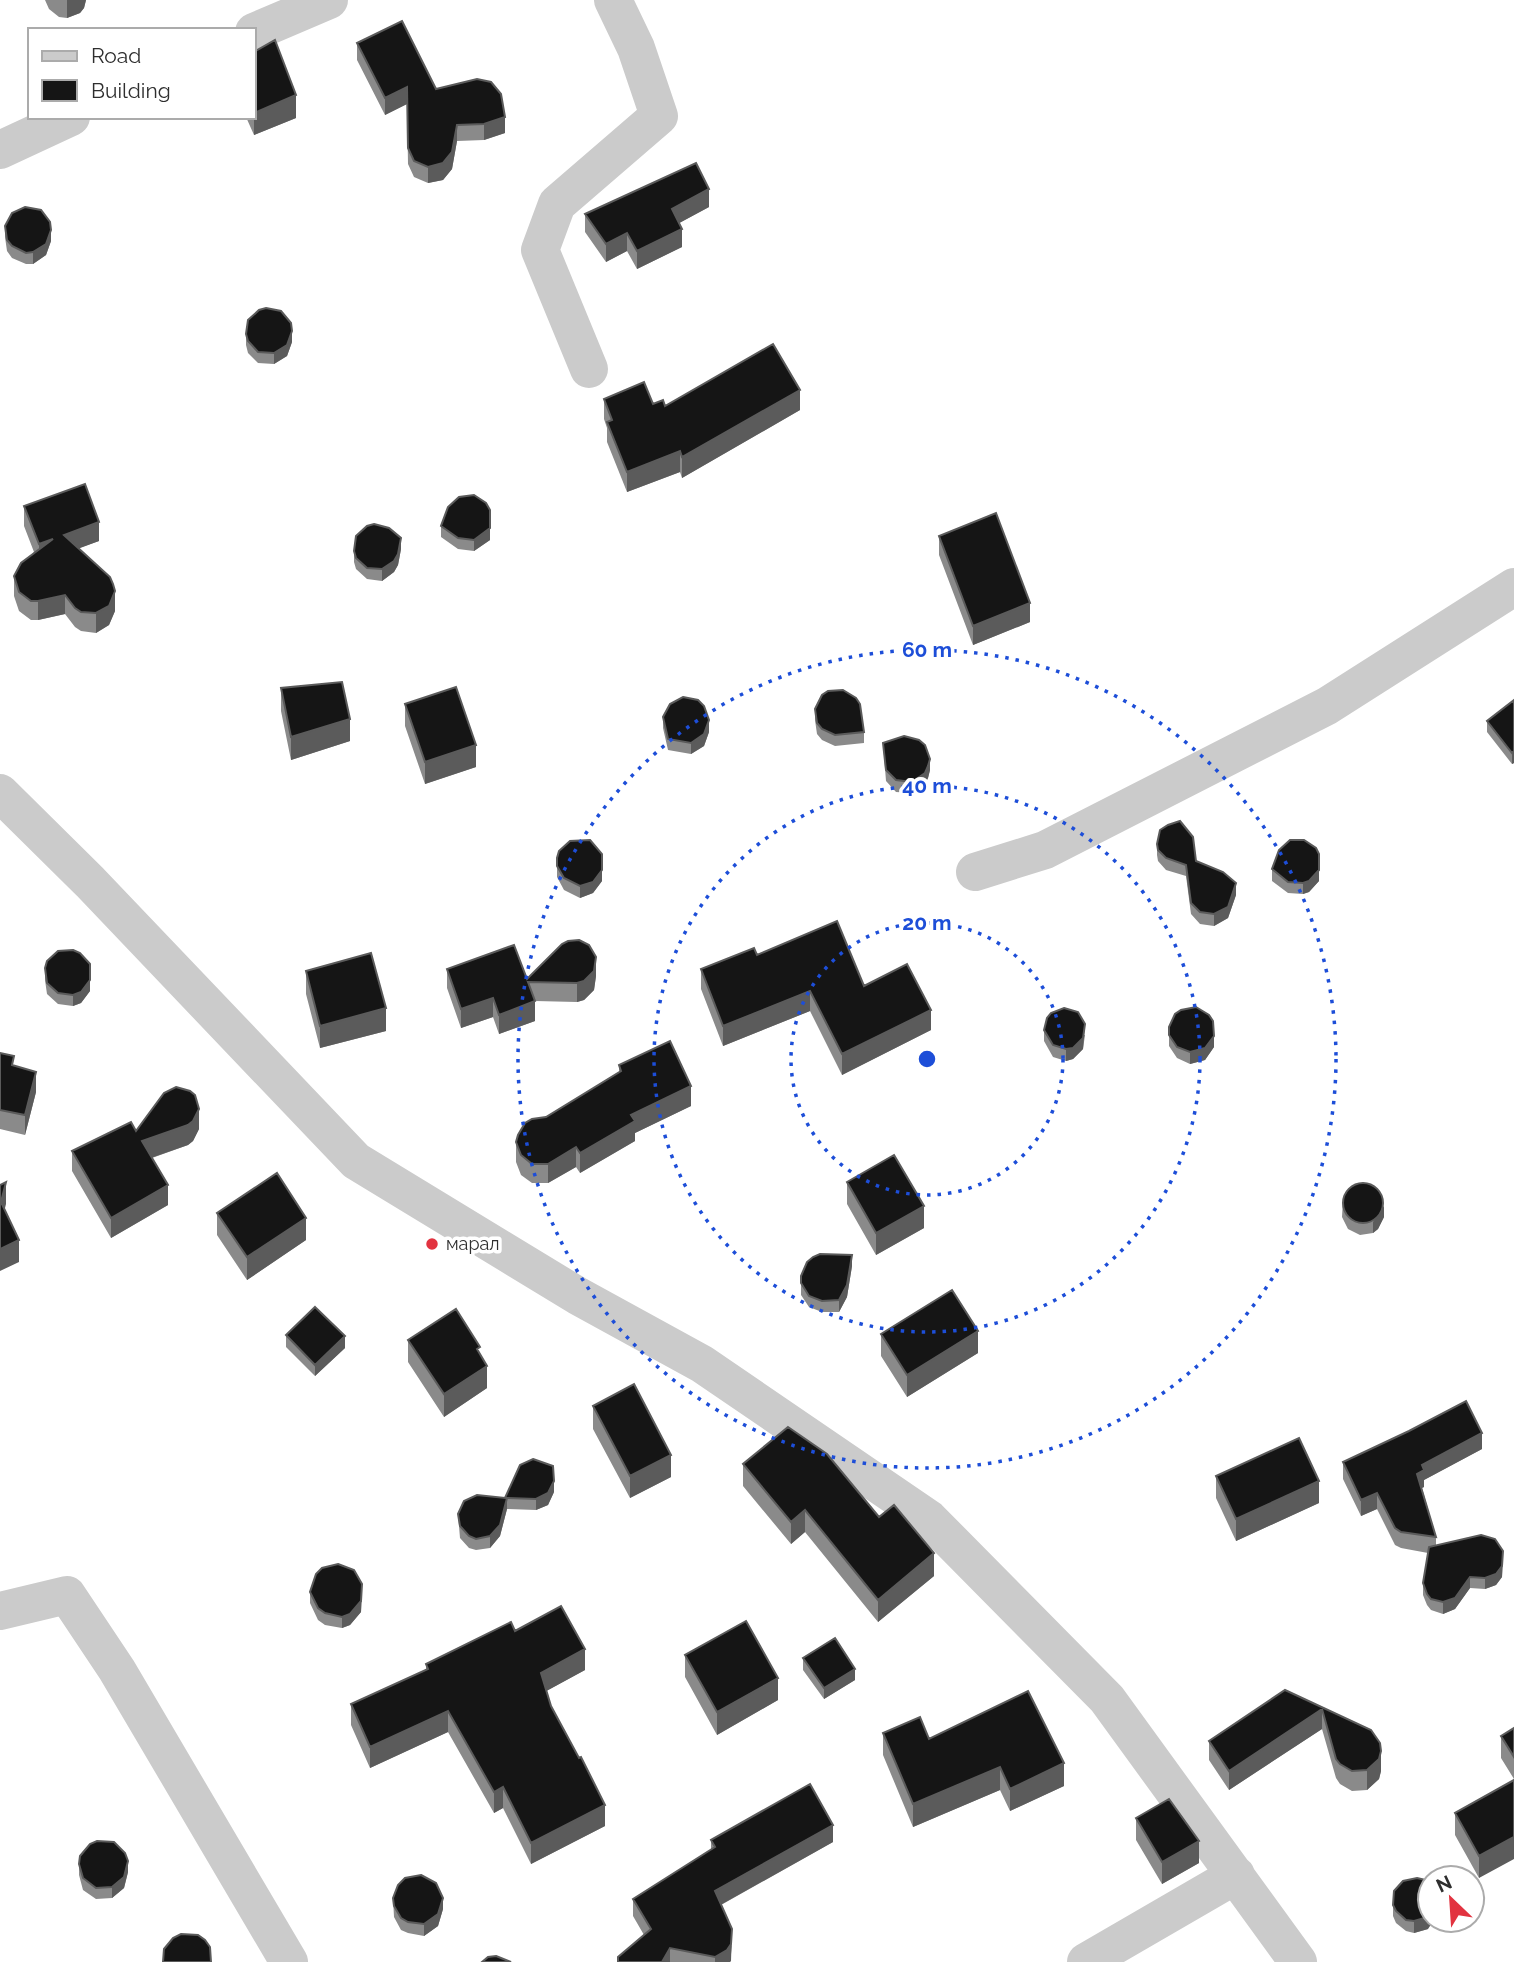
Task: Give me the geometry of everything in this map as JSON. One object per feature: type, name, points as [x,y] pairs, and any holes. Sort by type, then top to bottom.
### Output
[{"type":"street","points":[[256,32],[329,0]]},
{"type":"street","points":[[589,369],[540,250],[556,204],[659,116],[636,48],[613,0]]},
{"type":"street","points":[[0,150],[67,119]]},
{"type":"street","points":[[975,872],[1045,850],[1326,706],[1514,587]]},
{"type":"street","points":[[0,793],[90,882],[356,1161],[578,1296],[702,1364],[929,1519],[1107,1699],[1298,1962]]},
{"type":"street","points":[[0,1611],[67,1595],[117,1670],[289,1962]]},
{"type":"street","points":[[1086,1962],[1236,1875]]},
{"type":"building","points":[[402,21],[436,89],[477,79],[491,82],[501,94],[505,117],[484,124],[457,125],[452,152],[443,163],[428,167],[414,161],[408,148],[407,87],[385,98],[357,43]]},
{"type":"building","points":[[275,40],[296,95],[256,112],[256,51]]},
{"type":"building","points":[[696,163],[709,189],[672,209],[682,229],[637,251],[627,233],[606,244],[585,214]]},
{"type":"building","points":[[25,207],[41,210],[50,222],[51,230],[46,244],[26,253],[12,246],[7,240],[5,226],[12,213]]},
{"type":"building","points":[[266,308],[281,311],[291,323],[292,331],[287,345],[274,353],[258,352],[248,341],[246,334],[248,320],[259,310]]},
{"type":"building","points":[[773,344],[800,390],[682,457],[680,451],[627,472],[607,422],[612,420],[604,399],[644,382],[653,404],[663,400],[665,406]]},
{"type":"building","points":[[85,484],[99,522],[64,535],[110,577],[113,584],[115,591],[109,606],[96,613],[81,612],[65,595],[31,601],[19,592],[14,576],[21,563],[53,539],[39,544],[24,506]]},
{"type":"building","points":[[474,495],[486,503],[490,510],[490,528],[474,540],[458,538],[441,526],[448,507],[459,497]]},
{"type":"building","points":[[996,513],[1030,603],[973,626],[939,536]]},
{"type":"building","points":[[374,524],[389,528],[401,538],[394,561],[382,569],[367,568],[356,558],[354,551],[356,536],[367,526]]},
{"type":"building","points":[[342,682],[350,719],[291,737],[281,688]]},
{"type":"building","points":[[456,687],[476,745],[425,762],[405,704]]},
{"type":"building","points":[[843,690],[860,704],[864,732],[835,735],[822,729],[817,723],[815,709],[822,695],[828,691]]},
{"type":"building","points":[[683,697],[698,700],[704,706],[709,720],[704,734],[691,743],[668,739],[663,717],[670,704]]},
{"type":"building","points":[[1514,700],[1514,751],[1512,753],[1487,721]]},
{"type":"building","points":[[904,736],[919,740],[925,745],[930,759],[925,773],[912,782],[896,780],[886,770],[883,743]]},
{"type":"building","points":[[1180,821],[1193,837],[1196,861],[1223,872],[1236,883],[1228,907],[1214,914],[1200,912],[1191,903],[1186,865],[1166,858],[1158,850],[1160,830]]},
{"type":"building","points":[[590,840],[602,854],[602,870],[593,882],[580,886],[564,878],[557,866],[557,858],[559,851],[570,841]]},
{"type":"building","points":[[1290,840],[1304,840],[1316,848],[1319,854],[1319,870],[1309,881],[1288,882],[1272,869],[1279,850]]},
{"type":"building","points":[[837,921],[864,986],[907,964],[931,1010],[842,1054],[810,991],[723,1026],[701,969],[754,948],[757,955]]},
{"type":"building","points":[[579,940],[589,945],[596,957],[594,971],[584,981],[528,982],[535,1001],[499,1015],[493,998],[461,1009],[447,969],[514,945],[527,979],[562,944]]},
{"type":"building","points":[[73,950],[80,953],[90,964],[90,980],[81,992],[73,995],[58,993],[47,983],[47,961],[58,951]]},
{"type":"building","points":[[371,953],[386,1008],[320,1026],[306,971]]},
{"type":"building","points":[[1196,1007],[1213,1021],[1214,1036],[1205,1048],[1190,1052],[1177,1047],[1169,1035],[1169,1027],[1175,1014]]},
{"type":"building","points":[[1064,1008],[1078,1012],[1085,1024],[1083,1038],[1073,1048],[1066,1049],[1053,1045],[1044,1030],[1051,1013]]},
{"type":"building","points":[[670,1041],[691,1086],[631,1115],[635,1121],[580,1153],[576,1147],[548,1164],[532,1164],[521,1155],[516,1142],[525,1123],[546,1117],[621,1071],[619,1065]]},
{"type":"building","points":[[0,1053],[14,1056],[12,1065],[36,1072],[25,1115],[0,1110]]},
{"type":"building","points":[[176,1087],[195,1095],[199,1109],[193,1121],[142,1141],[168,1185],[111,1218],[72,1151],[131,1122],[136,1131],[164,1093]]},
{"type":"building","points":[[894,1155],[924,1206],[876,1233],[847,1182]]},
{"type":"building","points":[[277,1173],[306,1218],[247,1257],[217,1213]]},
{"type":"building","points":[[6,1182],[1,1202],[19,1240],[0,1249],[0,1185]]},
{"type":"building","points":[[1363,1183],[1371,1184],[1377,1189],[1382,1195],[1382,1211],[1377,1217],[1371,1222],[1363,1223],[1355,1222],[1349,1217],[1344,1211],[1343,1203],[1344,1195],[1349,1189],[1355,1184]]},
{"type":"building","points":[[820,1254],[852,1255],[847,1285],[839,1300],[822,1301],[809,1296],[801,1283],[807,1262]]},
{"type":"building","points":[[952,1290],[978,1331],[907,1375],[881,1334]]},
{"type":"building","points":[[315,1307],[345,1336],[315,1365],[286,1335]]},
{"type":"building","points":[[456,1309],[480,1347],[477,1349],[487,1366],[444,1394],[408,1340]]},
{"type":"building","points":[[634,1384],[671,1455],[630,1476],[593,1406]]},
{"type":"building","points":[[1466,1401],[1482,1433],[1422,1465],[1424,1470],[1417,1474],[1436,1537],[1401,1532],[1395,1528],[1377,1493],[1361,1500],[1343,1462]]},
{"type":"building","points":[[788,1427],[827,1454],[879,1517],[894,1505],[934,1553],[878,1600],[805,1510],[791,1522],[743,1464]]},
{"type":"building","points":[[1299,1438],[1319,1481],[1236,1519],[1216,1476]]},
{"type":"building","points":[[533,1459],[553,1466],[554,1481],[548,1493],[536,1499],[507,1498],[500,1525],[490,1536],[476,1539],[469,1536],[460,1526],[458,1514],[464,1501],[477,1495],[505,1498],[520,1465]]},
{"type":"building","points":[[1481,1535],[1495,1539],[1503,1551],[1502,1566],[1496,1574],[1485,1578],[1470,1577],[1455,1598],[1443,1602],[1431,1599],[1423,1583],[1429,1547]]},
{"type":"building","points":[[338,1564],[354,1570],[362,1584],[361,1601],[350,1614],[342,1617],[325,1613],[318,1608],[310,1592],[316,1574],[322,1568]]},
{"type":"building","points":[[561,1606],[585,1649],[541,1673],[551,1706],[605,1805],[531,1843],[503,1787],[494,1792],[448,1711],[370,1747],[351,1704],[428,1669],[426,1664],[511,1622],[515,1631]]},
{"type":"building","points":[[746,1621],[778,1678],[717,1712],[685,1655]]},
{"type":"building","points":[[835,1638],[855,1669],[824,1688],[803,1658]]},
{"type":"building","points":[[1285,1690],[1371,1730],[1380,1743],[1379,1759],[1367,1770],[1352,1771],[1340,1764],[1336,1759],[1322,1709],[1229,1771],[1209,1741]]},
{"type":"building","points":[[1028,1691],[1064,1763],[1010,1789],[1000,1767],[913,1804],[883,1733],[920,1717],[929,1739]]},
{"type":"building","points":[[1514,1728],[1514,1757],[1501,1736]]},
{"type":"building","points":[[1514,1780],[1514,1837],[1479,1856],[1455,1813]]},
{"type":"building","points":[[810,1784],[833,1825],[715,1891],[732,1929],[731,1944],[727,1950],[715,1957],[670,1948],[662,1962],[618,1962],[618,1957],[651,1929],[633,1899],[715,1847],[711,1840]]},
{"type":"building","points":[[1169,1799],[1199,1841],[1162,1862],[1136,1818]]},
{"type":"building","points":[[97,1841],[114,1842],[125,1853],[128,1861],[124,1877],[112,1887],[96,1888],[83,1878],[80,1856],[90,1844]]},
{"type":"building","points":[[421,1875],[436,1883],[443,1898],[438,1914],[424,1924],[408,1922],[401,1918],[393,1898],[398,1885],[405,1878]]},
{"type":"building","points":[[1416,1878],[1416,1920],[1406,1920],[1393,1905],[1394,1891],[1403,1881]]},
{"type":"building","points":[[181,1934],[198,1935],[205,1940],[210,1947],[211,1962],[163,1962],[164,1949],[173,1938]]},
{"type":"building","points":[[496,1956],[511,1962],[482,1962],[488,1957]]},
{"type":"place","name":"марал","points":[[432,1244]]}]
